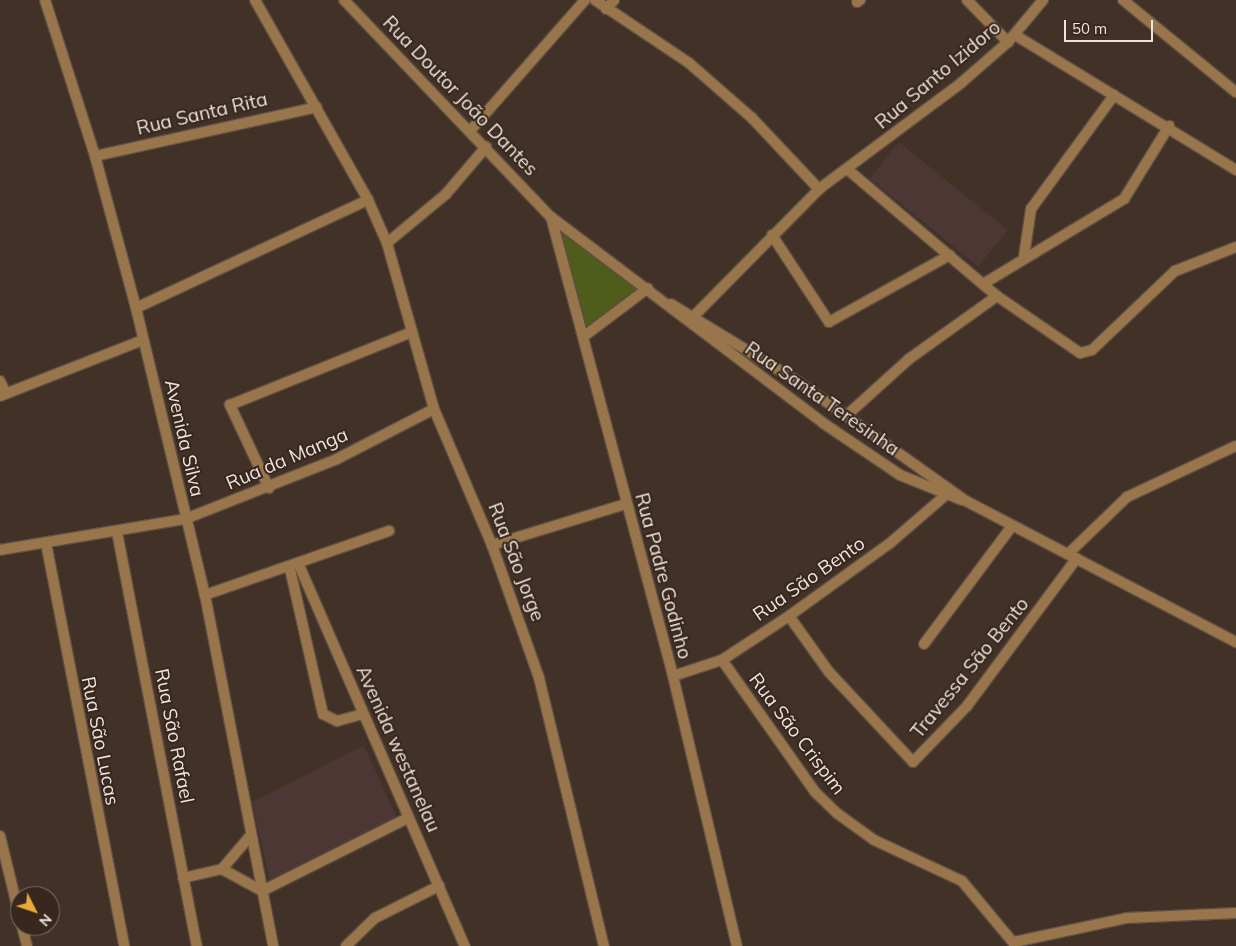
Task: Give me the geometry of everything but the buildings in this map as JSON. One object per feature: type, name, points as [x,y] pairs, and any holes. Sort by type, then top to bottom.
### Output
[{"type":"street","name":"Avenida Silva","points":[[45,0],[95,156],[136,308],[185,519],[205,595],[273,946]]},
{"type":"street","name":"Rua São Jorge","points":[[255,0],[368,200],[387,243],[434,409],[492,545],[539,678],[604,946]]},
{"type":"street","name":"Rua Doutor João Dantes","points":[[344,0],[551,217]]},
{"type":"street","points":[[470,131],[585,0]]},
{"type":"street","points":[[595,0],[689,63],[752,118],[819,189]]},
{"type":"street","points":[[606,9],[614,0]]},
{"type":"street","points":[[967,0],[1012,38],[1169,126],[1236,170]]},
{"type":"street","name":"Rua Santo Izidoro","points":[[691,318],[772,234],[819,189],[847,169],[1012,38],[1043,0]]},
{"type":"street","points":[[1124,0],[1236,92]]},
{"type":"street","points":[[1024,256],[1031,209],[1114,95]]},
{"type":"street","name":"Rua Santa Rita","points":[[95,156],[317,107]]},
{"type":"street","points":[[983,284],[1024,256],[1124,199],[1169,126]]},
{"type":"street","points":[[387,243],[446,194],[486,147]]},
{"type":"street","points":[[847,169],[997,296],[1073,350],[1092,350],[1174,270],[1236,247]]},
{"type":"street","points":[[136,308],[368,200]]},
{"type":"street","name":"Rua Santa Teresinha","points":[[551,217],[691,318],[847,415],[949,492]]},
{"type":"street","name":"Rua Padre Godinho","points":[[551,217],[625,504],[672,676],[737,946]]},
{"type":"street","points":[[772,234],[829,322],[950,255]]},
{"type":"street","points":[[583,337],[648,288]]},
{"type":"street","points":[[847,415],[909,359],[997,296]]},
{"type":"street","name":"Rua Santa Teresinha","points":[[691,318],[760,379],[900,475],[949,492],[1236,642]]},
{"type":"street","points":[[270,488],[230,405],[412,332]]},
{"type":"street","points":[[0,381],[3,395],[143,340]]},
{"type":"street","name":"Rua da Manga","points":[[0,550],[117,532],[185,519],[270,488],[337,459],[434,409]]},
{"type":"street","points":[[1073,556],[1127,497],[1236,446]]},
{"type":"street","name":"Rua São Bento","points":[[672,676],[722,660],[789,616],[889,544],[949,492]]},
{"type":"street","points":[[492,545],[625,504]]},
{"type":"street","points":[[924,644],[1012,526]]},
{"type":"street","points":[[205,595],[294,567],[389,531]]},
{"type":"street","name":"Rua São Rafael","points":[[117,532],[196,946]]},
{"type":"street","name":"Rua São Lucas","points":[[46,543],[124,946]]},
{"type":"street","name":"Travessa São Bento","points":[[789,616],[829,672],[906,757],[916,762],[967,706],[1073,556]]},
{"type":"street","points":[[294,567],[323,714],[337,721],[363,714]]},
{"type":"street","name":"Avenida westanelau","points":[[294,567],[363,714],[465,946]]},
{"type":"street","name":"Rua São Crispim","points":[[722,660],[815,792],[838,814],[874,840],[962,881],[1015,944]]},
{"type":"street","points":[[222,869],[262,891],[408,818]]},
{"type":"street","points":[[184,878],[222,869],[251,835]]},
{"type":"street","points":[[0,836],[12,886]]},
{"type":"street","points":[[346,946],[375,918],[439,886]]},
{"type":"street","points":[[1015,944],[1128,918],[1236,913]]},
{"type":"shaded area","points":[[899,142],[1008,230],[978,267],[869,179]]},
{"type":"shaded area","points":[[364,745],[397,818],[270,881],[252,802]]},
{"type":"green space","points":[[559,228],[640,287],[585,330]]}]
